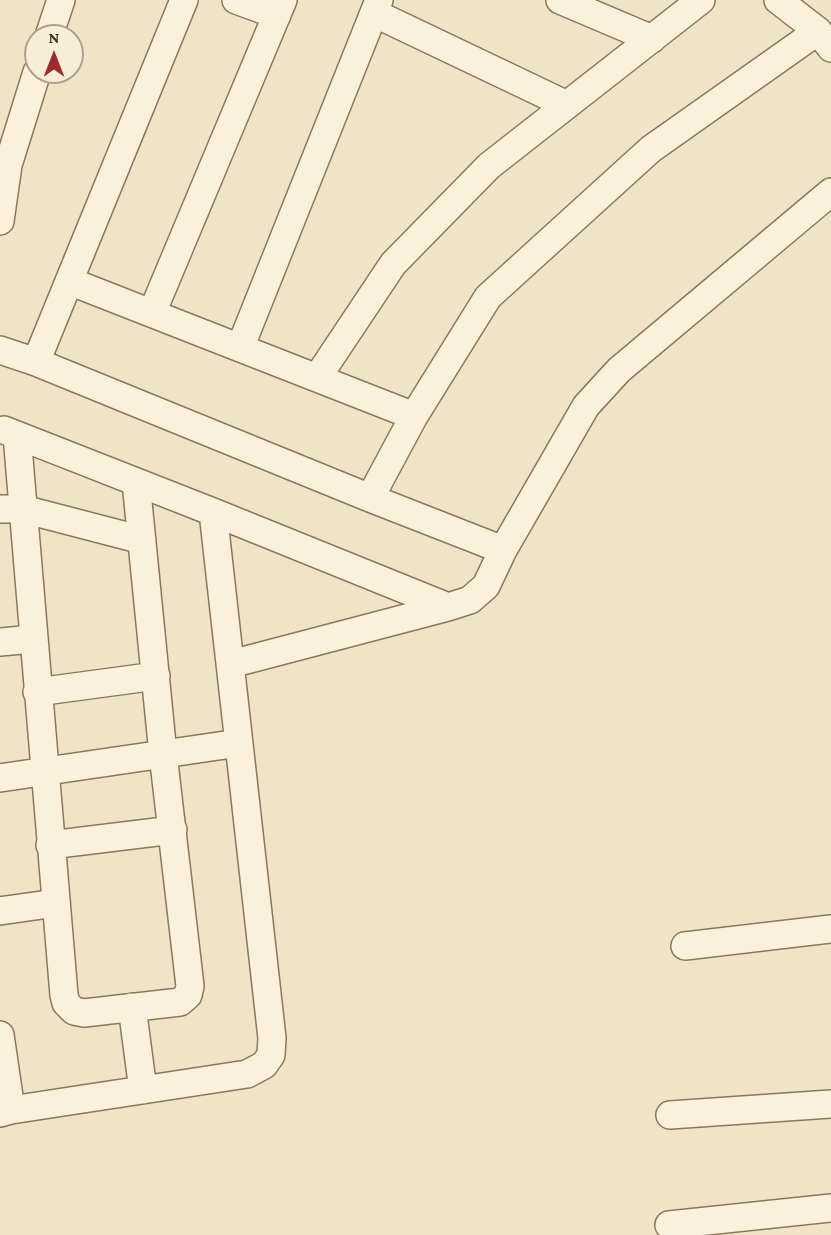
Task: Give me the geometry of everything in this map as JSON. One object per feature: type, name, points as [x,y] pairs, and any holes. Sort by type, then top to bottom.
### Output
[{"type":"street","points":[[53,24],[61,0]]},
{"type":"street","points":[[36,362],[184,0]]},
{"type":"street","points":[[152,313],[280,7],[236,0]]},
{"type":"street","points":[[561,0],[652,39]]},
{"type":"street","points":[[317,378],[393,264],[489,166],[701,0]]},
{"type":"street","points":[[370,498],[414,416],[488,297],[651,148],[824,40],[778,0]]},
{"type":"street","points":[[240,348],[376,6],[567,105]]},
{"type":"street","points":[[0,222],[8,165],[9,128],[31,84]]},
{"type":"street","points":[[231,664],[470,600],[486,586],[503,550],[586,406],[618,370],[831,192]]},
{"type":"street","points":[[69,281],[414,416]]},
{"type":"street","points":[[0,350],[36,362],[503,550]]},
{"type":"street","points":[[136,482],[163,754],[190,987],[188,995],[180,1002],[84,1013],[74,1011],[66,1003],[63,995],[33,639],[11,509],[8,431],[213,512],[448,607]]},
{"type":"street","points":[[11,509],[142,540]]},
{"type":"street","points":[[0,1035],[6,1111],[247,1074],[264,1065],[271,1055],[272,1038],[213,512]]},
{"type":"street","points":[[0,642],[33,639]]},
{"type":"street","points":[[37,692],[156,676]]},
{"type":"street","points":[[0,778],[239,743]]},
{"type":"street","points":[[50,845],[172,830]]},
{"type":"street","points":[[0,911],[56,903]]},
{"type":"street","points":[[685,946],[831,929]]},
{"type":"street","points":[[132,1007],[143,1090]]},
{"type":"street","points":[[670,1116],[831,1104]]},
{"type":"street","points":[[669,1225],[831,1208]]}]
